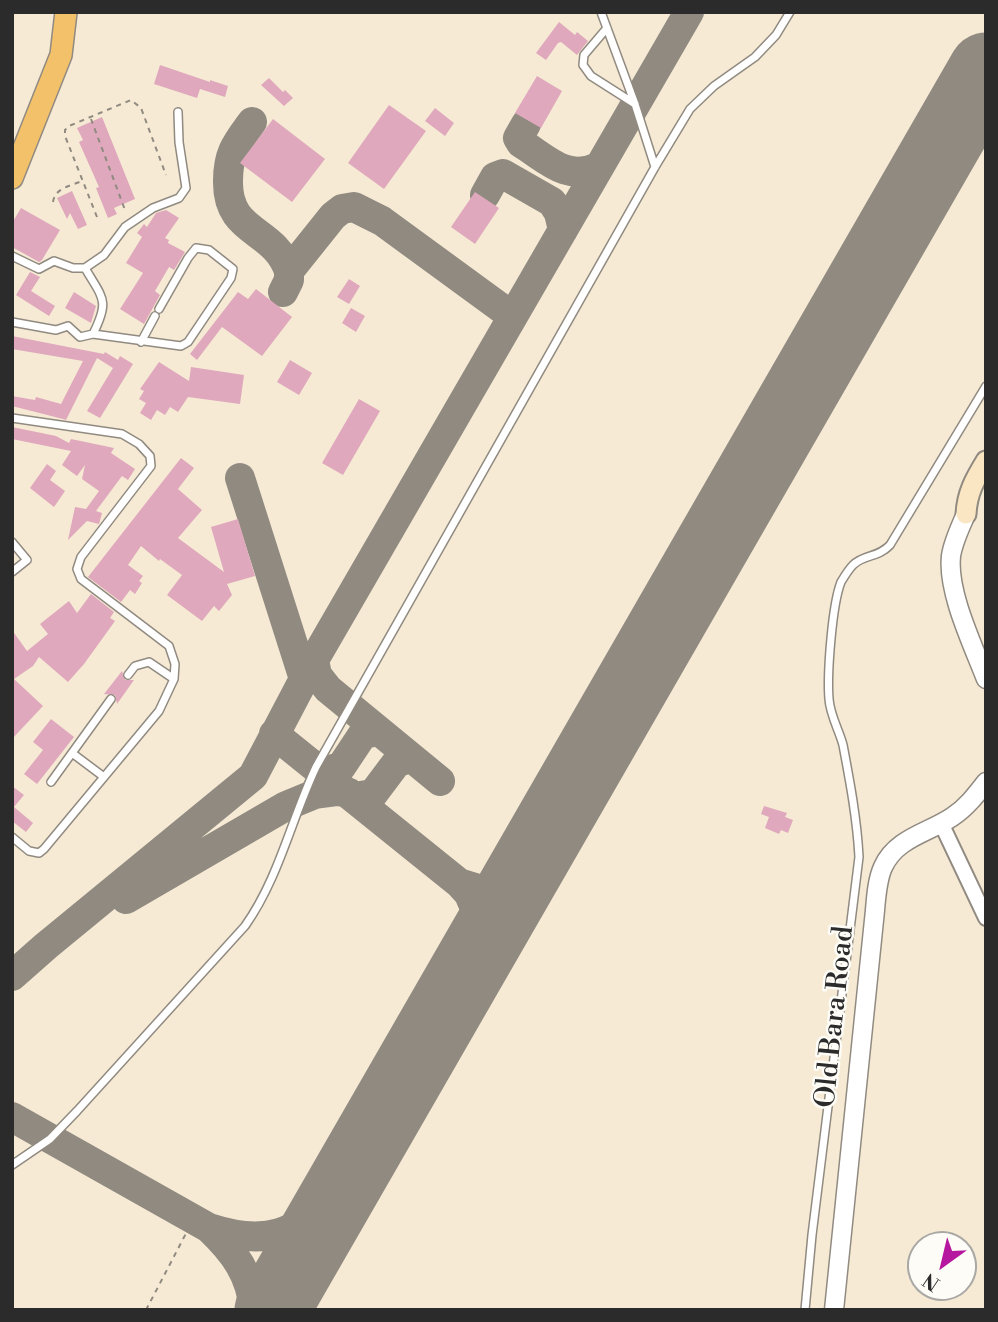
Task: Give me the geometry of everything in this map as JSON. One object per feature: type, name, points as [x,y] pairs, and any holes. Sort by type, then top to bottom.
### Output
[{"type":"main road","points":[[12,178],[61,55],[66,12]]},
{"type":"main road","points":[[966,514],[972,484],[986,461]]},
{"type":"main road","points":[[966,514],[986,487]]},
{"type":"street","points":[[966,514],[951,558],[956,598],[986,679]]},
{"type":"street","name":"Old Bara Road","points":[[834,1310],[874,920],[882,869],[890,855],[904,843],[952,817],[972,801],[986,782]]},
{"type":"street","points":[[941,823],[986,918]]},
{"type":"lane","points":[[601,12],[655,167]]},
{"type":"lane","points":[[12,1165],[50,1139],[77,1111],[245,926],[260,904],[276,870],[300,800],[316,767],[655,167],[690,109],[714,86],[755,57],[776,35],[790,12]]},
{"type":"lane","points":[[607,27],[584,55],[583,65],[591,76],[635,104]]},
{"type":"lane","points":[[12,256],[39,269],[54,261],[73,268],[85,268],[104,255],[125,228],[153,208],[180,198],[186,188],[186,178],[178,142],[178,112]]},
{"type":"lane","points":[[12,322],[56,330],[68,326],[80,337],[93,334],[141,342],[177,347],[185,345],[231,278],[233,269],[209,250],[193,250],[141,342]]},
{"type":"lane","points":[[85,268],[104,304],[103,313],[93,334]]},
{"type":"lane","points":[[805,1310],[859,857],[858,833],[842,742],[829,702],[836,603],[842,581],[855,563],[883,553],[890,545],[986,386]]},
{"type":"lane","points":[[12,418],[122,434],[139,444],[150,456],[151,466],[81,557],[77,569],[80,579],[169,646],[175,664],[174,680],[159,711],[44,849],[39,853],[29,851],[12,837]]},
{"type":"lane","points":[[12,543],[27,560],[12,572]]},
{"type":"lane","points":[[128,675],[135,666],[149,662],[174,680]]},
{"type":"lane","points":[[51,782],[111,699]]},
{"type":"lane","points":[[72,753],[104,777]]},
{"type":"path","points":[[97,217],[65,132],[69,126],[131,100],[138,104],[166,175]]},
{"type":"path","points":[[90,117],[125,210]]},
{"type":"path","points":[[54,202],[54,196],[59,190],[83,180]]},
{"type":"path","points":[[146,1310],[193,1220]]},
{"type":"building","points":[[559,22],[575,35],[577,32],[588,41],[577,55],[561,42],[558,43],[546,60],[536,53]]},
{"type":"building","points":[[160,65],[228,86],[225,97],[200,89],[197,98],[154,84]]},
{"type":"building","points":[[537,76],[562,91],[541,128],[515,113]]},
{"type":"building","points":[[269,78],[293,98],[284,106],[261,85]]},
{"type":"building","points":[[389,105],[426,131],[384,189],[348,163]]},
{"type":"building","points":[[435,108],[454,123],[445,136],[425,121]]},
{"type":"building","points":[[102,117],[135,199],[114,208],[117,214],[108,218],[96,188],[99,187],[79,142],[83,140],[77,128]]},
{"type":"building","points":[[273,119],[325,159],[292,202],[240,163]]},
{"type":"building","points":[[72,191],[87,225],[78,229],[70,213],[67,219],[57,198]]},
{"type":"building","points":[[475,192],[499,208],[475,244],[451,227]]},
{"type":"building","points":[[21,208],[60,230],[39,262],[12,247],[12,223]]},
{"type":"building","points":[[166,210],[179,218],[165,238],[169,240],[168,243],[185,252],[174,270],[169,267],[155,291],[160,295],[144,324],[120,309],[143,273],[126,263],[142,237],[137,233],[144,224],[147,227],[156,213]]},
{"type":"building","points":[[30,272],[40,277],[31,291],[55,306],[49,316],[16,295]]},
{"type":"building","points":[[349,279],[360,286],[349,304],[337,297]]},
{"type":"building","points":[[256,289],[292,317],[262,356],[222,327],[197,360],[190,354],[238,292],[248,299]]},
{"type":"building","points":[[74,292],[96,306],[91,323],[65,308]]},
{"type":"building","points":[[351,308],[365,316],[356,332],[342,323]]},
{"type":"building","points":[[12,336],[104,354],[105,352],[118,360],[120,356],[133,364],[100,418],[87,411],[113,368],[97,358],[66,420],[12,406],[12,396],[35,400],[36,397],[61,404],[83,361],[12,349]]},
{"type":"building","points":[[290,360],[312,373],[299,395],[277,382]]},
{"type":"building","points":[[159,362],[189,381],[191,367],[244,375],[240,404],[188,397],[178,412],[170,407],[165,415],[157,410],[151,420],[140,413],[146,403],[139,399],[144,391],[140,389]]},
{"type":"building","points":[[359,399],[380,411],[343,475],[322,463]]},
{"type":"building","points":[[12,427],[56,436],[69,443],[71,439],[114,448],[111,453],[135,469],[128,480],[122,476],[96,511],[102,513],[99,524],[87,521],[68,540],[75,507],[86,509],[99,491],[82,479],[85,465],[77,476],[62,465],[71,451],[12,439]]},
{"type":"building","points":[[181,458],[194,468],[178,489],[202,510],[178,538],[224,572],[211,527],[238,519],[255,576],[227,584],[232,595],[219,611],[214,606],[202,621],[167,595],[182,575],[141,546],[128,565],[143,576],[135,594],[130,590],[121,602],[88,577]]},
{"type":"building","points":[[47,464],[56,471],[50,480],[65,491],[54,507],[30,488]]},
{"type":"building","points":[[91,594],[114,612],[110,618],[115,621],[68,682],[39,657],[33,666],[14,679],[43,706],[12,739],[12,630],[27,651],[48,634],[40,624],[69,601],[77,613]]},
{"type":"building","points":[[122,671],[125,680],[134,680],[117,704],[115,695],[104,694]]},
{"type":"building","points":[[51,719],[74,737],[37,784],[24,774],[43,750],[33,742]]},
{"type":"building","points":[[12,786],[24,795],[14,807],[33,823],[26,832],[12,821]]},
{"type":"building","points":[[764,806],[787,813],[785,817],[793,820],[788,833],[781,830],[779,834],[765,828],[769,817],[761,814]]},
{"type":"taxiway","points":[[12,976],[253,776],[314,660],[689,12]]},
{"type":"taxiway","points":[[252,122],[231,156],[228,171],[230,199],[243,222],[273,246],[289,271]]},
{"type":"taxiway","points":[[526,124],[518,138],[521,143],[549,162],[577,172],[598,167]]},
{"type":"taxiway","points":[[485,195],[495,177],[503,174],[552,202],[559,213],[563,230]]},
{"type":"taxiway","points":[[283,292],[289,280],[289,271],[333,216],[342,209],[354,207],[382,221],[512,316]]},
{"type":"taxiway","points":[[240,478],[304,679]]},
{"type":"taxiway","points":[[314,660],[317,675],[328,689],[440,781]]},
{"type":"taxiway","points":[[322,772],[341,767],[363,734],[378,731]]},
{"type":"taxiway","points":[[274,734],[459,883],[469,894],[487,936]]},
{"type":"taxiway","points":[[354,797],[373,794],[397,762],[411,758]]},
{"type":"taxiway","points":[[126,899],[286,806],[315,794],[338,791],[349,793]]},
{"type":"taxiway","points":[[459,883],[498,895],[511,894]]},
{"type":"taxiway","points":[[12,1117],[209,1228],[229,1234],[264,1236],[279,1233],[308,1219],[338,1194]]},
{"type":"taxiway","points":[[209,1228],[240,1264],[249,1285],[254,1310]]},
{"type":"runway","points":[[272,1310],[986,70]]}]
